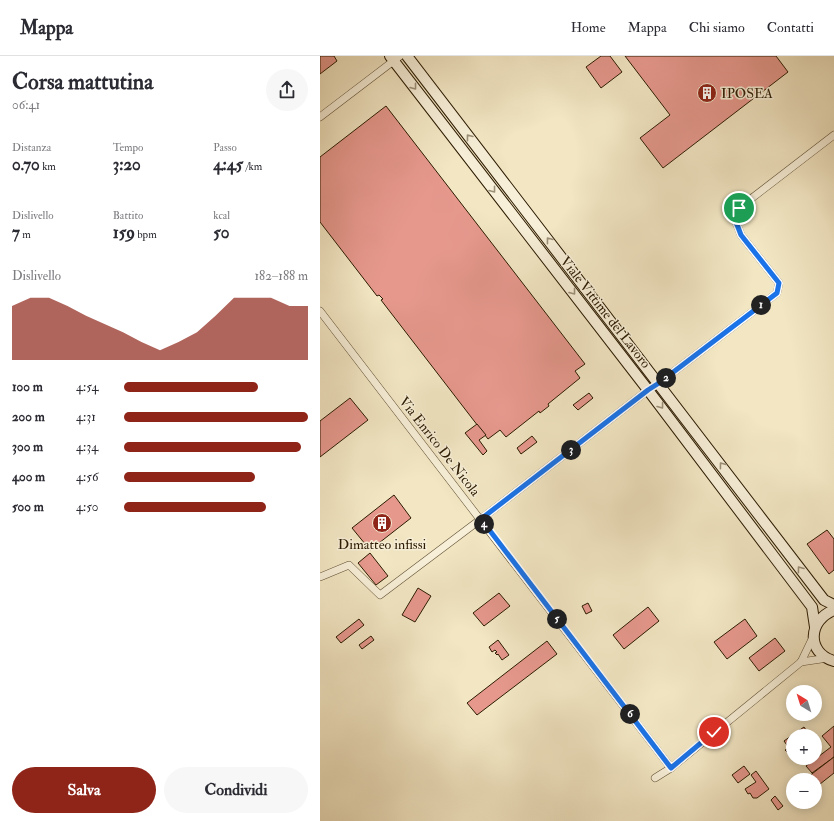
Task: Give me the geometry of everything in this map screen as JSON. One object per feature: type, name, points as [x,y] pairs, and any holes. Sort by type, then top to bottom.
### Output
[{"type":"street","name":"Viale Vittime del Lavoro","points":[[407,56],[824,600],[834,605]]},
{"type":"street","name":"Viale Vittime del Lavoro","points":[[394,58],[812,607],[814,631]]},
{"type":"street","points":[[320,117],[394,58]]},
{"type":"street","points":[[320,577],[350,564],[380,595],[777,293],[779,283],[741,235],[736,222],[739,208],[834,135]]},
{"type":"street","name":"Via Enrico De Nicola","points":[[320,311],[671,768]]},
{"type":"street","points":[[655,778],[671,768],[801,662],[820,619],[826,613],[834,610]]},
{"type":"street","points":[[814,631],[815,644],[819,652],[831,660]]},
{"type":"street","points":[[801,662],[831,660]]},
{"type":"building","points":[[320,56],[334,56],[337,61],[320,74]]},
{"type":"building","points":[[601,56],[610,56],[622,72],[601,88],[586,67]]},
{"type":"building","name":"IPOSEA","points":[[625,56],[776,56],[788,72],[663,168],[640,138],[670,115]]},
{"type":"building","points":[[386,106],[585,364],[575,371],[580,378],[548,404],[549,406],[540,413],[539,411],[506,437],[500,430],[488,439],[381,300],[383,299],[379,295],[377,296],[320,222],[320,157]]},
{"type":"building","points":[[589,393],[593,398],[578,410],[573,405]]},
{"type":"building","points":[[350,398],[368,420],[320,457],[320,421]]},
{"type":"building","points":[[477,424],[486,435],[479,440],[487,451],[483,455],[465,433]]},
{"type":"building","points":[[532,436],[537,442],[521,454],[517,448]]},
{"type":"building","name":"Dimatteo infissi","points":[[394,495],[411,518],[370,550],[352,528]]},
{"type":"building","points":[[827,530],[834,539],[834,570],[829,574],[807,544]]},
{"type":"building","points":[[370,553],[388,576],[376,585],[358,563]]},
{"type":"building","points":[[418,588],[431,596],[415,622],[402,615]]},
{"type":"building","points":[[499,593],[510,606],[484,626],[473,613]]},
{"type":"building","points":[[588,603],[592,611],[586,614],[582,606]]},
{"type":"building","points":[[648,607],[659,621],[624,649],[613,635]]},
{"type":"building","points":[[359,619],[364,625],[341,643],[336,637]]},
{"type":"building","points":[[745,619],[757,636],[727,659],[714,642]]},
{"type":"building","points":[[371,636],[374,640],[362,649],[359,645]]},
{"type":"building","points":[[775,638],[785,651],[759,671],[749,658]]},
{"type":"building","points":[[498,640],[509,655],[502,660],[498,654],[497,655],[495,653],[497,652],[495,650],[492,652],[489,647]]},
{"type":"building","points":[[547,641],[557,654],[477,715],[467,703]]},
{"type":"building","points":[[834,726],[834,757],[812,773],[806,766],[822,765],[822,754],[831,747],[822,736]]},
{"type":"building","points":[[834,757],[834,773],[822,782],[822,773],[813,773]]},
{"type":"building","points":[[744,766],[750,774],[738,783],[732,775]]},
{"type":"building","points":[[756,771],[769,789],[757,798],[753,798],[745,789],[756,782],[751,775]]},
{"type":"building","points":[[775,796],[783,806],[778,810],[771,800]]},
{"type":"place","name":"IPOSEA","points":[[707,93]]},
{"type":"place","name":"Dimatteo infissi","points":[[382,523]]},
{"type":"route","points":[[714,732],[671,768],[481,519],[777,293],[779,283],[741,235],[736,222],[739,208]]}]
